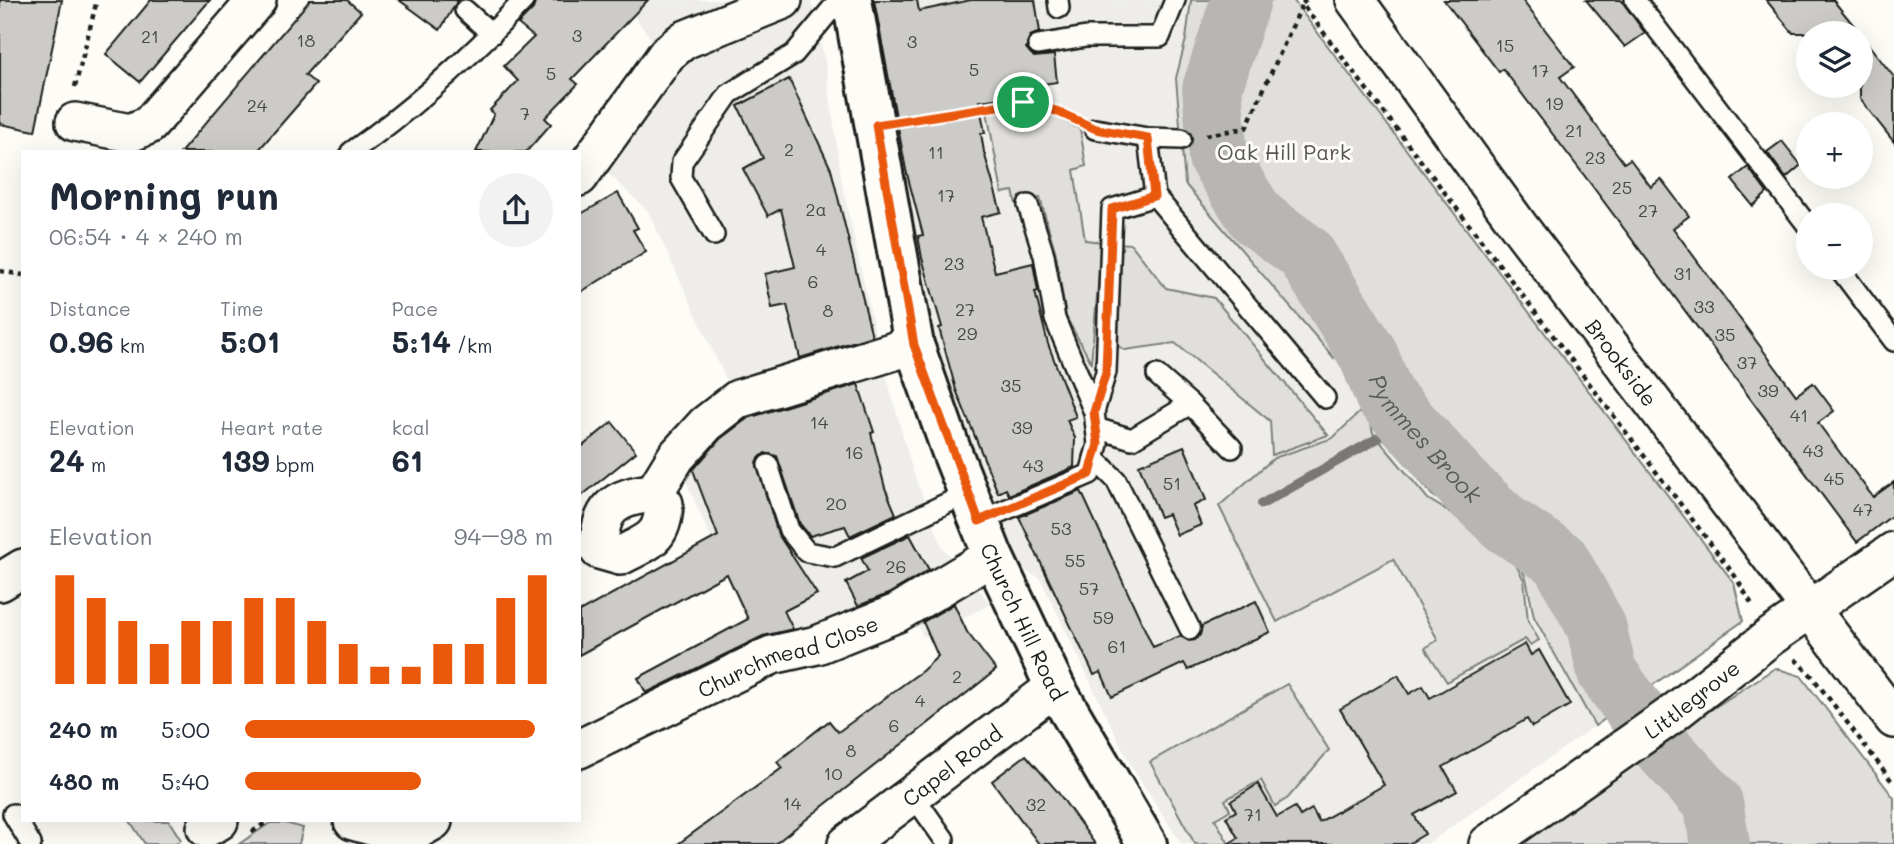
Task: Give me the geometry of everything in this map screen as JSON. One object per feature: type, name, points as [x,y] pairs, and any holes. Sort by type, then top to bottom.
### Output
[{"type":"street","points":[[74,108],[130,133],[149,125],[257,0]]},
{"type":"street","points":[[581,174],[667,54],[684,40],[783,0]]},
{"type":"street","name":"Church Hill Road","points":[[852,0],[914,345],[993,556],[1055,687],[1147,844]]},
{"type":"street","name":"Brookside","points":[[1355,0],[1521,229],[1894,719]]},
{"type":"street","points":[[654,493],[676,457],[706,424],[857,360],[914,345]]},
{"type":"street","name":"Littlegrove","points":[[1488,844],[1670,716],[1770,637],[1894,551]]},
{"type":"street","name":"Churchmead Close","points":[[581,748],[772,655],[817,645],[897,613],[993,556]]},
{"type":"street","points":[[0,582],[21,569]]},
{"type":"street","name":"Capel Road","points":[[847,844],[1055,687]]},
{"type":"street","points":[[358,822],[414,834]]},
{"type":"lane","points":[[354,150],[378,134],[492,34],[524,0]]},
{"type":"lane","points":[[714,235],[681,178],[682,162],[729,94],[794,54],[839,0]]},
{"type":"lane","points":[[1038,45],[1086,37],[1160,37],[1175,0]]},
{"type":"lane","points":[[1634,0],[1796,210]]},
{"type":"lane","points":[[465,10],[492,34]]},
{"type":"lane","points":[[1096,129],[1148,138],[1181,139]]},
{"type":"lane","points":[[1148,138],[1154,196],[1325,398]]},
{"type":"lane","points":[[1095,420],[1106,372],[1112,209],[1154,196]]},
{"type":"lane","points":[[768,465],[789,530],[807,552],[835,557],[974,507],[1090,474],[1098,444],[1095,420],[1055,319],[1044,255],[1028,205]]},
{"type":"lane","points":[[1848,280],[1894,341]]},
{"type":"lane","points":[[1157,375],[1191,404],[1231,449]]},
{"type":"lane","points":[[1095,420],[1132,439],[1191,404]]},
{"type":"lane","points":[[1094,458],[1116,480],[1191,629]]},
{"type":"lane","points":[[913,795],[944,839]]},
{"type":"lane","points":[[13,814],[31,844]]},
{"type":"path","points":[[74,108],[97,0]]},
{"type":"path","points":[[1181,139],[1246,128],[1304,2],[1735,576],[1770,637],[1811,675],[1894,785]]},
{"type":"path","points":[[876,125],[1023,102],[1056,111],[1096,129]]},
{"type":"path","points":[[0,271],[21,275]]},
{"type":"shaded area","points":[[621,0],[811,0],[826,67],[842,183],[878,346],[913,472],[943,548],[991,604],[923,637],[908,600],[770,652],[740,607],[676,457],[736,401],[648,211],[585,152],[657,46]]},
{"type":"shaded area","points":[[852,0],[1191,0],[1186,39],[1334,358],[1345,346],[1376,387],[1377,426],[1432,495],[1511,548],[1526,578],[1534,617],[1595,726],[1427,844],[1182,844],[1131,766],[1040,578],[993,556],[951,450]]},
{"type":"green space","name":"Oak Hill Park","points":[[1191,0],[1293,0],[1734,583],[1743,621],[1595,726],[1534,617],[1526,578],[1511,548],[1432,495],[1377,426],[1368,394],[1376,387],[1346,347],[1334,358],[1185,184],[1176,78],[1186,39]]},
{"type":"green space","points":[[1018,107],[1055,116],[1080,129],[1086,166],[1074,170],[1085,240],[1102,242],[1091,362],[1066,317],[1056,254],[1040,198],[1016,204],[1013,191],[1002,193],[987,111]]},
{"type":"green space","points":[[1116,243],[1131,244],[1166,288],[1214,298],[1328,435],[1272,455],[1270,421],[1175,343],[1125,350],[1113,343]]},
{"type":"green space","points":[[1367,405],[1373,433],[1428,499],[1507,548],[1524,580],[1528,621],[1539,640],[1530,645],[1525,639],[1447,682],[1425,648],[1438,640],[1393,559],[1277,622],[1219,506],[1274,458],[1333,438]]},
{"type":"green space","points":[[1775,668],[1801,676],[1894,798],[1894,844],[1518,844],[1628,764]]},
{"type":"green space","points":[[1287,684],[1329,750],[1288,798],[1275,806],[1261,780],[1225,800],[1230,810],[1215,819],[1229,844],[1195,844],[1150,762]]},
{"type":"green space","points":[[131,822],[170,822],[181,840],[175,844],[145,844]]},
{"type":"green space","points":[[270,823],[285,823],[303,828],[299,844],[239,844]]},
{"type":"building","points":[[0,0],[62,0],[35,131],[0,124]]},
{"type":"building","points":[[151,0],[210,0],[140,82],[106,54]]},
{"type":"building","points":[[310,0],[347,0],[361,12],[305,75],[316,84],[259,150],[183,150]]},
{"type":"building","points":[[399,0],[458,0],[440,30]]},
{"type":"building","points":[[536,0],[648,0],[572,79],[578,84],[545,118],[551,124],[528,150],[477,150],[494,114],[490,110],[518,81],[504,66],[534,37],[518,24],[533,9]]},
{"type":"building","points":[[874,0],[917,0],[919,11],[971,0],[1035,0],[1040,32],[1030,36],[1026,48],[1034,57],[1054,55],[1057,82],[1015,88],[1016,96],[979,101],[985,133],[981,133],[984,152],[1001,212],[981,217],[995,272],[1033,263],[1038,291],[1035,292],[1048,344],[1076,417],[1067,420],[1075,438],[1074,467],[1009,495],[1006,489],[998,493],[956,390],[939,328],[942,327],[922,258],[918,236],[923,235],[906,170]]},
{"type":"building","points":[[1444,0],[1522,0],[1574,67],[1560,77],[1624,163],[1630,159],[1651,187],[1661,179],[1689,216],[1673,228],[1796,395],[1813,383],[1834,411],[1818,423],[1873,497],[1894,482],[1894,514],[1857,542],[1590,183],[1503,69],[1499,72]]},
{"type":"building","points":[[1586,0],[1621,0],[1645,33],[1625,47]]},
{"type":"building","points":[[1766,0],[1833,0],[1850,21],[1796,21],[1796,33],[1793,33]]},
{"type":"building","points":[[1873,50],[1894,77],[1894,142],[1873,112],[1860,99],[1873,98]]},
{"type":"building","points":[[789,79],[831,169],[872,336],[800,358],[787,305],[772,308],[765,274],[795,267],[781,209],[768,216],[743,169],[763,158],[738,106]]},
{"type":"building","points":[[1782,141],[1796,159],[1796,169],[1786,178],[1767,152]]},
{"type":"building","points":[[1748,167],[1767,193],[1753,206],[1732,180]]},
{"type":"building","points":[[618,193],[638,228],[633,230],[646,252],[581,292],[581,214]]},
{"type":"building","points":[[858,384],[874,432],[871,433],[885,488],[896,514],[850,536],[845,526],[810,536],[800,524],[777,456],[765,453],[756,462],[778,534],[817,594],[784,611],[793,629],[763,636],[646,693],[638,678],[748,619],[727,574],[581,654],[581,611],[718,536],[693,470],[720,439],[748,418]]},
{"type":"building","points":[[612,422],[636,452],[581,496],[581,447]]},
{"type":"building","points":[[1184,446],[1206,500],[1193,506],[1201,525],[1177,535],[1168,514],[1160,517],[1139,465]]},
{"type":"building","points":[[1081,491],[1153,647],[1180,636],[1189,641],[1195,640],[1200,635],[1202,626],[1256,601],[1270,632],[1188,670],[1184,663],[1112,697],[1101,672],[1094,675],[1019,517]]},
{"type":"building","points":[[910,535],[929,570],[888,594],[858,606],[846,583],[868,571],[861,558]]},
{"type":"building","points":[[954,604],[967,632],[996,670],[775,844],[678,844],[782,768],[777,762],[829,721],[838,732],[922,671],[938,656],[923,622]]},
{"type":"building","points":[[1525,644],[1531,655],[1539,650],[1570,705],[1532,727],[1527,719],[1443,767],[1457,791],[1414,815],[1425,834],[1408,844],[1228,844],[1238,838],[1226,817],[1236,811],[1231,801],[1258,784],[1277,817],[1295,807],[1300,816],[1312,809],[1319,822],[1384,785],[1340,709],[1398,675],[1409,694],[1423,686],[1430,698]]},
{"type":"building","points":[[1026,755],[1057,791],[1095,844],[1039,844],[992,781]]},
{"type":"waterway","name":"Pymmes Brook","points":[[1241,0],[1212,89],[1218,157],[1257,218],[1305,253],[1368,354],[1385,397],[1465,486],[1507,525],[1560,560],[1596,626],[1607,672],[1659,744],[1713,803],[1720,844]]},
{"type":"waterway","points":[[1262,504],[1408,421]]},
{"type":"route","points":[[1023,102],[1056,111],[1096,129],[1148,138],[1154,196],[1112,209],[1106,372],[1094,412],[1098,444],[1090,474],[979,521],[914,345],[876,125],[974,107],[1023,102]]}]
